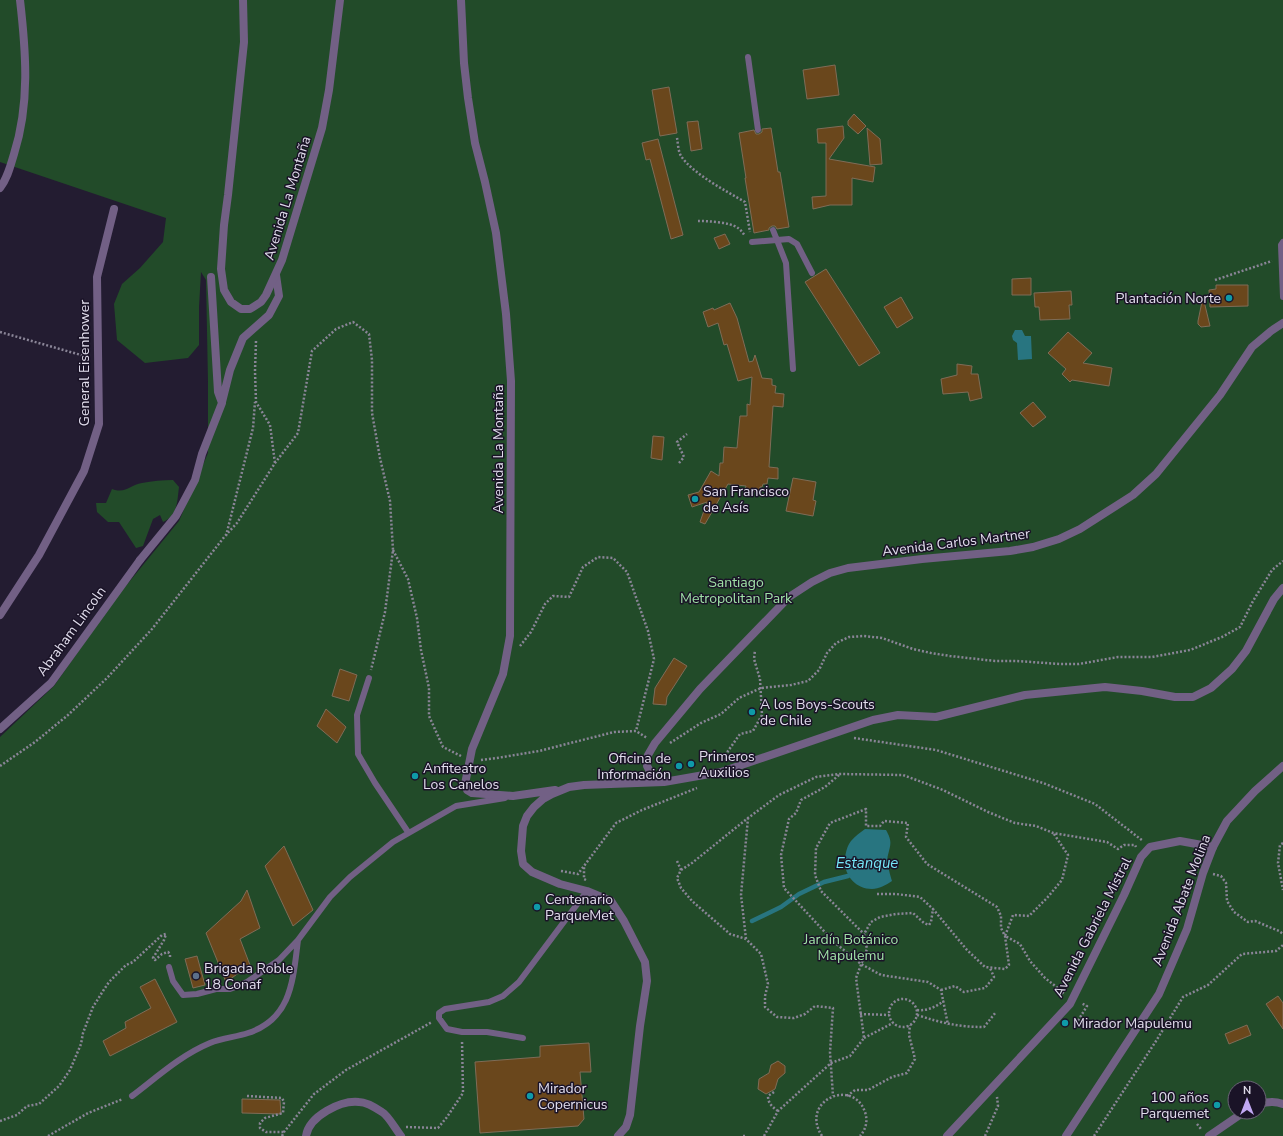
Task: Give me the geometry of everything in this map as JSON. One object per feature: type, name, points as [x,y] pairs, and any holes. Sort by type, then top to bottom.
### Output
[{"type":"street","points":[[0,188],[7,179],[17,146],[23,113],[26,71],[24,31],[20,0]]},
{"type":"street","name":"Avenida La Montaña","points":[[243,0],[244,42],[222,255],[222,279],[224,290],[231,302],[242,309],[250,309],[261,302],[276,275],[282,260],[322,128],[329,90],[340,0]]},
{"type":"street","name":"Avenida La Montaña","points":[[461,0],[464,63],[475,143],[486,182],[496,233],[506,314],[511,381],[510,636],[502,674],[472,748],[464,784],[467,790],[472,793],[513,796],[569,788]]},
{"type":"street","name":"General Eisenhower","points":[[0,615],[39,555],[84,471],[99,424],[97,277],[114,209]]},
{"type":"street","name":"Abraham Lincoln","points":[[0,729],[51,683],[140,560],[176,516],[195,480],[202,454],[222,403],[230,370],[243,338],[269,315],[279,296],[276,275]]},
{"type":"street","points":[[211,277],[218,392],[222,403]]},
{"type":"street","name":"Avenida Carlos Martner","points":[[656,782],[647,766],[648,755],[655,743],[700,689],[790,597],[812,582],[830,573],[848,568],[1010,551],[1034,547],[1080,529],[1133,495],[1156,474],[1220,395],[1252,347],[1283,323]]},
{"type":"street","points":[[618,1136],[626,1127],[630,1115],[640,1026],[647,981],[645,962],[624,921],[611,901],[587,891],[560,884],[532,872],[524,864],[520,851],[523,826],[527,816],[543,799],[569,788],[584,785],[656,782],[721,772],[873,720],[898,715],[936,717],[1025,695],[1105,687],[1142,691],[1175,697],[1193,697],[1211,688],[1232,668],[1246,651],[1274,599],[1283,588]]},
{"type":"street","name":"Avenida Abate Molina","points":[[1066,1136],[1158,994],[1187,929],[1213,847],[1227,820],[1255,790],[1283,766]]},
{"type":"street","points":[[1150,847],[1180,841],[1213,847]]},
{"type":"street","name":"Avenida Gabriela Mistral","points":[[947,1136],[1072,1000],[1124,895],[1141,857],[1150,847]]},
{"type":"street","points":[[306,1136],[307,1131],[316,1118],[338,1105],[360,1102],[384,1112],[401,1136]]},
{"type":"street","points":[[1267,1103],[1280,1102],[1283,1104]]},
{"type":"street","points":[[1209,1136],[1232,1120]]},
{"type":"lane","points":[[748,57],[758,130]]},
{"type":"lane","points":[[773,230],[786,263],[793,369]]},
{"type":"lane","points":[[752,242],[789,239],[797,244],[812,273]]},
{"type":"lane","points":[[1283,242],[1281,245],[1283,297]]},
{"type":"lane","points":[[369,678],[357,716],[358,754],[408,832]]},
{"type":"lane","points":[[169,967],[173,981],[183,995],[197,994],[212,989],[238,986],[264,971],[279,960],[298,940],[330,897],[350,877],[377,854],[408,832],[456,806],[513,796]]},
{"type":"lane","points":[[523,1038],[487,1032],[462,1032],[447,1029],[439,1018],[439,1013],[444,1009],[489,1002],[503,996],[519,982],[587,891]]},
{"type":"lane","points":[[132,1096],[188,1054],[211,1042],[249,1033],[272,1021],[284,1005],[293,977],[298,940]]},
{"type":"path","points":[[677,138],[680,155],[692,167],[710,181],[745,202],[752,242]]},
{"type":"path","points":[[698,221],[710,221],[738,228],[747,239],[752,242]]},
{"type":"path","points":[[1215,280],[1282,258]]},
{"type":"path","points":[[0,766],[35,742],[68,715],[107,678],[152,629],[225,536],[237,523],[275,464],[298,433],[312,351],[336,329],[353,322],[369,334],[372,360],[372,413],[380,458],[390,500],[393,550],[385,612],[369,678]]},
{"type":"path","points":[[225,536],[253,428],[256,402],[254,371],[257,326]]},
{"type":"path","points":[[0,332],[98,360]]},
{"type":"path","points":[[256,402],[270,425],[275,464]]},
{"type":"path","points":[[679,463],[684,457],[677,442],[687,434]]},
{"type":"path","points":[[393,550],[408,579],[417,618],[421,650],[429,688],[429,716],[443,747],[470,761],[539,751],[614,732],[636,731],[655,743],[671,743],[701,723],[721,714],[739,698],[761,688],[791,685],[808,681],[819,670],[828,653],[836,643],[849,637],[864,636],[882,638],[913,649],[943,655],[995,661],[1060,664],[1079,664],[1118,657],[1152,657],[1190,650],[1222,637],[1240,627],[1253,601],[1272,570],[1283,561]]},
{"type":"path","points":[[510,636],[520,646],[531,632],[545,604],[553,596],[569,597],[583,567],[598,557],[613,558],[627,572],[648,631],[654,659],[636,731]]},
{"type":"path","points":[[721,772],[728,751],[740,734],[753,731],[762,715],[760,679],[754,659],[755,650]]},
{"type":"path","points":[[851,738],[936,750],[1043,784],[1095,804],[1150,847]]},
{"type":"path","points":[[840,774],[826,787],[801,800],[796,813],[790,819],[781,855],[784,888],[834,942],[862,964],[881,975],[928,982],[941,990],[948,1025]]},
{"type":"path","points":[[833,1096],[831,1063],[833,1008],[815,1006],[804,1014],[794,1018],[777,1017],[765,1007],[765,996],[768,984],[761,954],[746,939],[730,934],[684,892],[677,878],[681,870],[692,863],[748,818],[779,794],[816,777],[840,774],[903,775],[943,790],[988,812],[1015,823],[1036,826],[1053,834],[1107,842],[1118,849],[1124,845],[1135,845],[1141,857]]},
{"type":"path","points":[[560,871],[578,874],[616,823],[642,810],[699,788]]},
{"type":"path","points":[[864,1038],[856,978],[867,949],[864,934],[821,891],[815,875],[816,848],[830,823],[866,809],[866,826],[880,826],[884,821],[908,823],[906,838],[927,864],[998,907],[1001,916],[1001,928],[1005,936],[1009,965],[1005,969],[985,967],[967,950],[933,909],[920,897],[896,894],[877,894]]},
{"type":"path","points":[[746,939],[741,895],[748,818]]},
{"type":"path","points":[[1005,936],[1013,915],[1029,916],[1062,880],[1068,855],[1053,834]]},
{"type":"path","points":[[1283,844],[1280,845],[1278,862],[1283,890]]},
{"type":"path","points":[[677,861],[681,870]]},
{"type":"path","points":[[584,866],[584,879],[591,882]]},
{"type":"path","points":[[1204,873],[1221,876],[1226,883],[1227,901],[1234,912],[1242,919],[1248,922],[1255,921],[1283,934]]},
{"type":"path","points":[[864,934],[871,922],[896,914],[913,914],[929,925],[931,922],[933,909]]},
{"type":"path","points":[[0,1121],[17,1115],[27,1106],[39,1104],[59,1086],[70,1070],[81,1044],[83,1033],[93,1007],[103,991],[126,965],[133,962],[162,935],[166,934],[153,958],[155,960],[162,954],[168,952],[170,954],[169,967]]},
{"type":"path","points":[[1005,936],[1020,944],[1030,961],[1045,978],[1072,1000],[1087,1006],[1076,1024]]},
{"type":"path","points":[[1094,1136],[1184,997],[1208,985],[1242,954],[1276,951],[1283,944]]},
{"type":"path","points":[[941,990],[954,986],[964,992],[985,988],[994,977],[990,968]]},
{"type":"path","points":[[898,999],[908,999],[912,1001],[917,1010],[916,1019],[910,1025],[901,1027],[893,1023],[889,1015],[890,1006],[898,999]]},
{"type":"path","points":[[917,1010],[926,1011],[944,1001]]},
{"type":"path","points":[[917,1015],[948,1025],[984,1027],[996,1012]]},
{"type":"path","points":[[860,1014],[889,1015]]},
{"type":"path","points":[[282,1136],[314,1094],[346,1070],[439,1018]]},
{"type":"path","points":[[764,1136],[778,1111],[831,1063],[850,1056],[864,1038],[893,1023]]},
{"type":"path","points":[[847,1096],[855,1090],[868,1090],[892,1077],[907,1073],[915,1059],[909,1036],[910,1025]]},
{"type":"path","points":[[394,1126],[438,1128],[448,1117],[463,1093],[462,1032]]},
{"type":"path","points":[[985,1136],[998,1106],[997,1097],[993,1087]]},
{"type":"path","points":[[774,1092],[768,1096],[768,1101],[772,1107],[778,1111]]},
{"type":"path","points":[[48,1136],[88,1113],[132,1096]]},
{"type":"path","points":[[247,1096],[282,1098],[284,1102],[283,1113],[265,1118],[260,1123],[260,1128],[266,1132],[284,1132]]},
{"type":"path","points":[[822,1136],[817,1128],[816,1120],[820,1105],[833,1096],[847,1096],[858,1101],[864,1111],[866,1122],[865,1128],[860,1136]]},
{"type":"green space","name":"Santiago Metropolitan Park","points":[[0,0],[1283,0],[1283,1136],[0,1136],[0,737],[54,686],[116,598],[179,521],[208,453],[206,280],[201,272],[199,345],[188,358],[145,363],[117,340],[114,304],[122,284],[140,268],[163,242],[166,218],[0,162]]},
{"type":"green space","points":[[173,480],[179,487],[176,508],[172,516],[163,522],[160,515],[153,519],[143,546],[136,548],[119,522],[108,522],[97,512],[96,503],[106,503],[112,489],[124,490],[142,483]]},
{"type":"water","points":[[1015,330],[1022,330],[1025,336],[1031,336],[1032,359],[1018,360],[1017,343],[1013,340],[1012,336]]},
{"type":"water","name":"Estanque","points":[[865,829],[886,830],[890,840],[888,860],[892,881],[875,889],[860,886],[851,880],[845,864],[846,851],[850,843],[854,837]]},
{"type":"building","points":[[835,65],[839,95],[807,99],[803,70]]},
{"type":"building","points":[[669,87],[677,133],[660,136],[652,90]]},
{"type":"building","points":[[854,114],[866,126],[858,134],[848,125],[848,121]]},
{"type":"building","points":[[698,121],[702,149],[691,151],[687,122]]},
{"type":"building","points":[[843,126],[844,138],[829,159],[875,167],[873,182],[852,178],[852,205],[830,205],[813,209],[812,197],[826,196],[826,143],[818,143],[817,129]]},
{"type":"building","points":[[771,128],[789,227],[777,229],[775,226],[772,226],[769,230],[754,233],[739,133],[754,130],[756,134],[759,134],[762,132],[762,129]]},
{"type":"building","points":[[867,128],[880,139],[882,164],[870,165]]},
{"type":"building","points":[[658,139],[683,235],[671,239],[650,159],[646,160],[642,143]]},
{"type":"building","points":[[725,234],[730,244],[719,249],[714,238]]},
{"type":"building","points":[[826,269],[880,353],[859,366],[805,282]]},
{"type":"building","points":[[1031,278],[1031,295],[1012,295],[1012,279]]},
{"type":"building","name":"Plantación Norte","points":[[1216,285],[1248,285],[1248,306],[1210,307],[1209,290],[1216,289]]},
{"type":"building","points":[[1071,291],[1072,305],[1069,305],[1070,319],[1040,320],[1039,307],[1035,307],[1034,293]]},
{"type":"building","points":[[901,297],[913,318],[897,328],[884,307]]},
{"type":"building","points":[[1203,297],[1210,326],[1201,327],[1198,324],[1198,321]]},
{"type":"building","points":[[730,303],[737,318],[749,362],[753,361],[755,355],[762,378],[772,379],[772,385],[776,386],[775,393],[784,394],[783,407],[773,406],[769,467],[778,468],[778,479],[768,478],[767,484],[763,484],[762,487],[760,487],[760,492],[745,491],[746,486],[728,484],[705,524],[700,522],[707,502],[692,507],[688,495],[699,492],[711,471],[719,476],[720,463],[723,463],[724,447],[737,448],[740,416],[747,416],[747,404],[750,405],[752,377],[738,381],[727,344],[724,345],[718,323],[708,327],[703,312],[713,308],[714,310]]},
{"type":"building","points":[[1068,332],[1092,353],[1083,363],[1112,368],[1109,386],[1072,380],[1070,382],[1062,374],[1066,369],[1048,353]]},
{"type":"building","points":[[957,364],[972,366],[971,374],[978,374],[982,398],[970,401],[968,392],[943,394],[941,379],[957,375]]},
{"type":"building","points":[[1033,402],[1046,417],[1033,427],[1020,413]]},
{"type":"building","points":[[653,436],[664,437],[662,460],[651,458]]},
{"type":"building","points":[[793,478],[816,482],[813,500],[816,501],[813,516],[786,511]]},
{"type":"building","points":[[674,658],[687,666],[667,697],[666,705],[653,704],[655,688]]},
{"type":"building","points":[[340,669],[357,675],[349,701],[332,696]]},
{"type":"building","points":[[326,709],[346,727],[337,743],[317,726]]},
{"type":"building","points":[[284,846],[313,910],[293,926],[265,866]]},
{"type":"building","points":[[247,890],[260,928],[240,939],[250,965],[226,982],[206,933],[241,901]]},
{"type":"building","points":[[197,956],[205,985],[193,988],[185,959]]},
{"type":"building","points":[[155,979],[177,1022],[110,1056],[103,1041],[126,1028],[125,1022],[151,1008],[140,987]]},
{"type":"building","points":[[1278,996],[1283,1003],[1283,1029],[1266,1004]]},
{"type":"building","points":[[1247,1025],[1251,1035],[1229,1044],[1225,1034]]},
{"type":"building","name":"Mirador Copernicus","points":[[589,1043],[591,1072],[580,1072],[584,1119],[578,1126],[480,1133],[475,1062],[540,1057],[540,1046]]},
{"type":"building","points":[[778,1061],[785,1066],[785,1073],[778,1079],[775,1089],[766,1094],[758,1089],[759,1079],[769,1073],[771,1065]]},
{"type":"building","points":[[242,1099],[280,1100],[281,1114],[242,1113]]},
{"type":"waterway","points":[[752,921],[781,907],[799,894],[824,882],[848,876]]},
{"type":"place","name":"Plantación Norte","points":[[1229,298]]},
{"type":"place","name":"San Francisco de Asís","points":[[695,499]]},
{"type":"place","name":"A los Boys-Scouts de Chile","points":[[752,712]]},
{"type":"place","name":"Primeros Auxilios","points":[[691,764]]},
{"type":"place","name":"Oficina de Información","points":[[679,766]]},
{"type":"place","name":"Anfiteatro Los Canelos","points":[[415,776]]},
{"type":"place","name":"Centenario ParqueMet","points":[[537,907]]},
{"type":"place","name":"Brigada Roble 18 Conaf","points":[[196,976]]},
{"type":"place","name":"Mirador Mapulemu","points":[[1065,1023]]},
{"type":"place","name":"Mirador Copernicus","points":[[530,1096]]},
{"type":"place","name":"100 años Parquemet","points":[[1217,1105]]},
{"type":"park label","name":"Jardín Botánico Mapulemu","points":[[851,948]]}]
